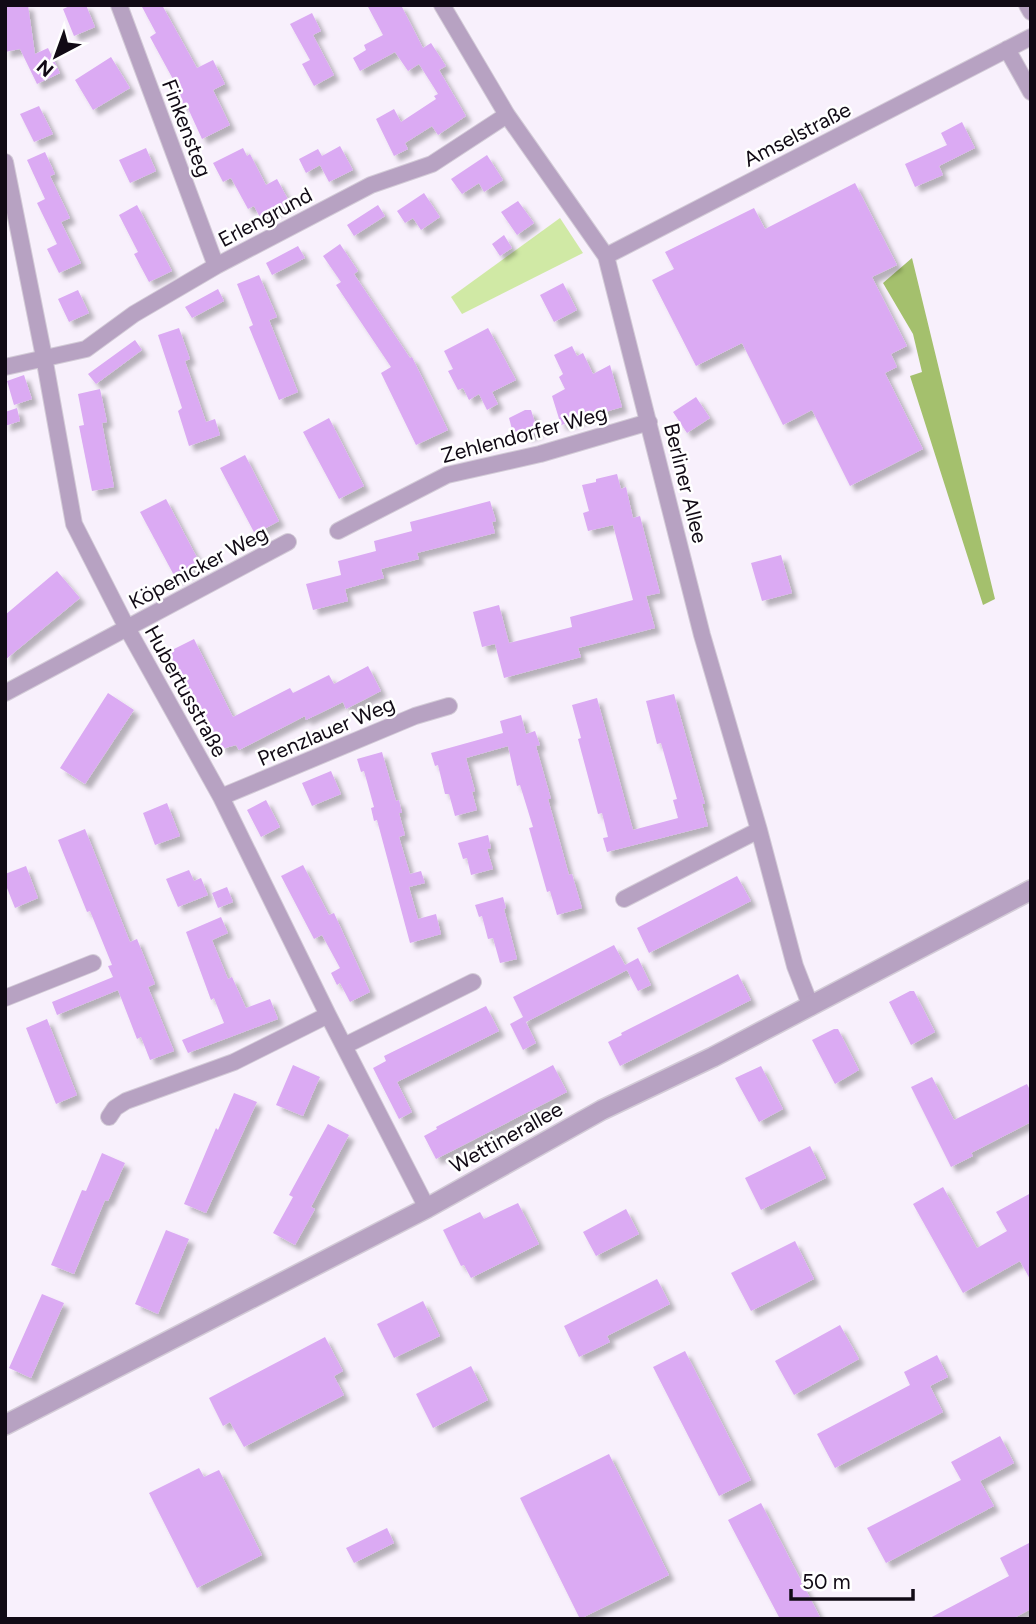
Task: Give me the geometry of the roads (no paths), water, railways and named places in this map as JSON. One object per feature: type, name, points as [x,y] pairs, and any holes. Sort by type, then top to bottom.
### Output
[{"type":"street","name":"Finkensteg","points":[[119,5],[216,266]]},
{"type":"street","name":"Berliner Allee","points":[[442,5],[507,115],[557,182],[606,256],[702,635],[759,830],[795,966],[811,1007]]},
{"type":"street","points":[[1027,5],[1031,12]]},
{"type":"street","name":"Amselstraße","points":[[606,256],[1031,37]]},
{"type":"street","points":[[1007,49],[1031,92]]},
{"type":"street","name":"Erlengrund","points":[[5,367],[86,349],[134,314],[216,266],[371,185],[432,164],[507,115]]},
{"type":"street","name":"Hubertusstraße","points":[[5,162],[74,524],[127,628],[221,797],[427,1208]]},
{"type":"street","name":"Zehlendorfer Weg","points":[[338,531],[447,475],[540,454],[649,422]]},
{"type":"street","name":"Köpenicker Weg","points":[[5,693],[288,542]]},
{"type":"street","name":"Prenzlauer Weg","points":[[221,797],[412,718],[449,706]]},
{"type":"street","points":[[624,898],[759,830]]},
{"type":"street","name":"Wettinerallee","points":[[5,1425],[427,1208],[602,1110],[713,1058],[1031,891]]},
{"type":"street","points":[[5,998],[93,963]]},
{"type":"street","points":[[344,1046],[473,982]]},
{"type":"street","points":[[109,1117],[115,1108],[125,1101],[234,1062],[328,1015]]}]
